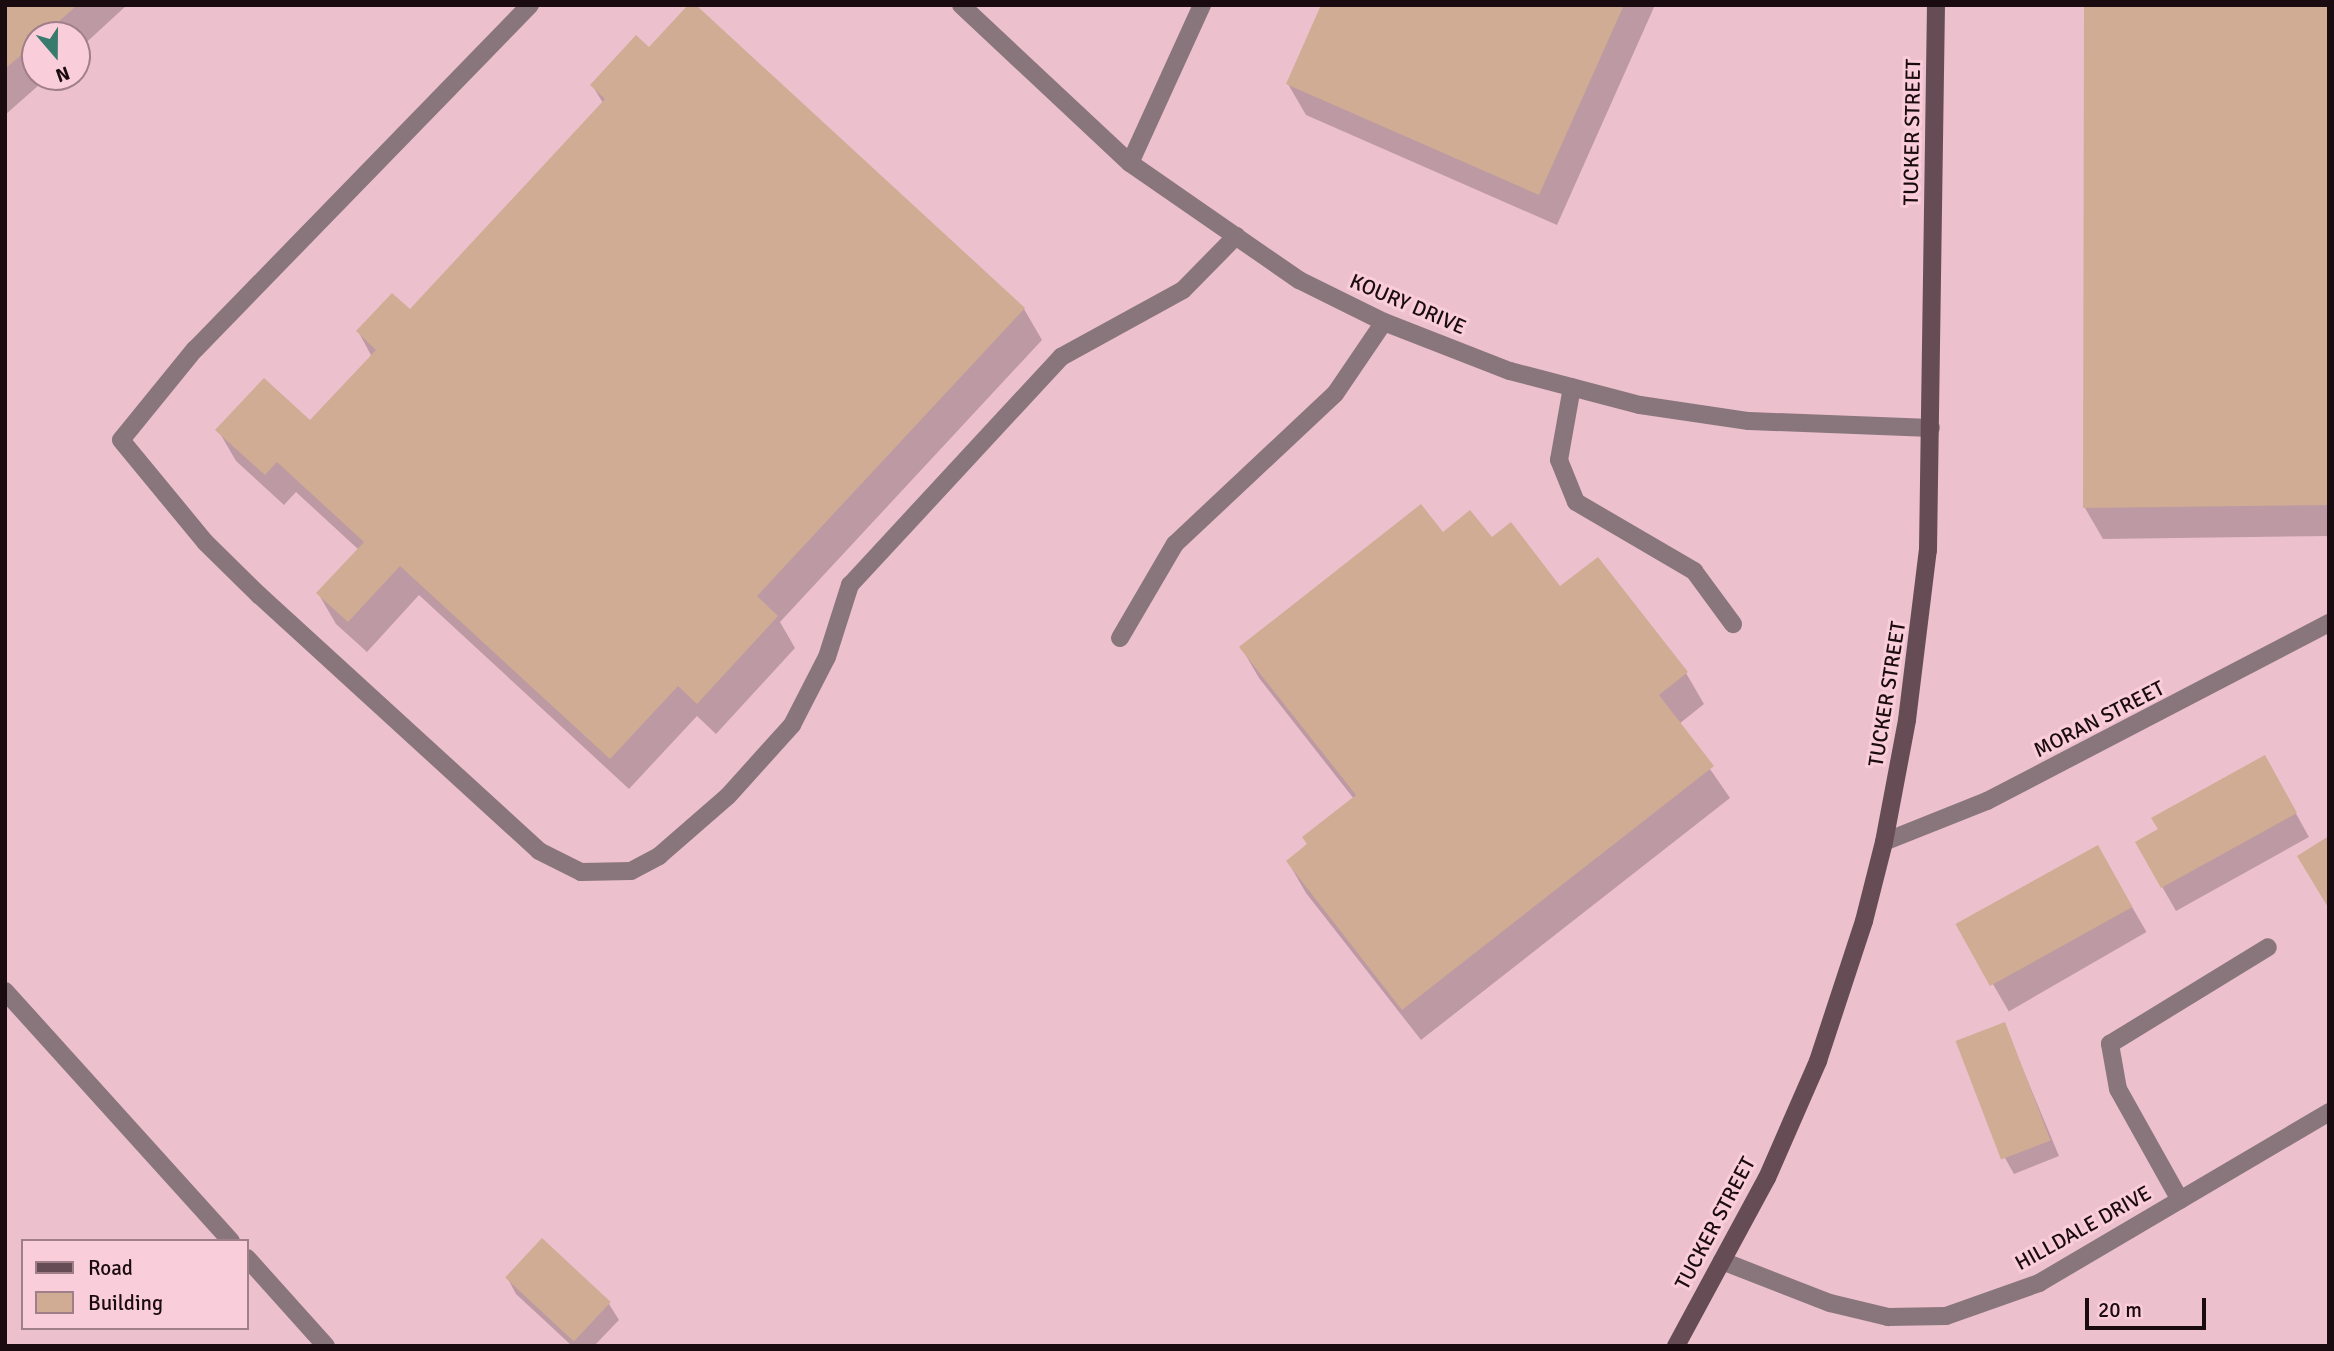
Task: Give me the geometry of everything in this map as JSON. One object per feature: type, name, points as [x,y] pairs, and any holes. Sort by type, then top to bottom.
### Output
[{"type":"street","points":[[530,5],[195,349],[121,440],[205,542],[258,595],[539,851],[581,872],[631,871],[641,866],[659,856],[728,796],[792,724],[827,657],[850,585],[1061,357],[1183,290],[1236,236]]},
{"type":"street","name":"KOURY DRIVE","points":[[961,5],[1130,163],[1299,280],[1384,322],[1510,370],[1640,405],[1749,421],[1931,428]]},
{"type":"street","points":[[1130,163],[1202,5]]},
{"type":"street","name":"TUCKER STREET","points":[[1676,1346],[1767,1178],[1818,1061],[1864,921],[1884,842],[1923,615],[1931,428],[1936,5]]},
{"type":"street","points":[[1120,638],[1175,544],[1335,394],[1384,322]]},
{"type":"street","points":[[1572,387],[1559,460],[1576,502],[1694,571],[1732,624]]},
{"type":"street","name":"MORAN STREET","points":[[1884,842],[1987,801],[2329,623]]},
{"type":"street","points":[[2180,1200],[2118,1089],[2110,1044],[2268,947]]},
{"type":"street","points":[[5,991],[229,1239]]},
{"type":"street","name":"HILLDALE DRIVE","points":[[1722,1261],[1841,1306],[1888,1317],[1946,1316],[2039,1283],[2329,1112]]},
{"type":"street","points":[[248,1259],[326,1346]]},
{"type":"building","points":[[5,5],[77,5],[59,21],[21,21],[21,55],[5,69]]},
{"type":"building","points":[[688,5],[696,5],[1025,308],[757,596],[778,616],[697,704],[678,686],[610,759],[400,566],[348,622],[316,593],[364,542],[277,462],[265,475],[215,430],[264,378],[310,420],[376,350],[356,331],[392,293],[410,309],[605,99],[590,85],[636,35],[649,47]]},
{"type":"building","points":[[1321,5],[1624,5],[1539,195],[1286,84]]},
{"type":"building","points":[[2329,5],[2329,505],[2083,508],[2084,7]]},
{"type":"building","points":[[1421,504],[1443,532],[1470,510],[1492,537],[1511,522],[1560,586],[1598,557],[1688,672],[1659,695],[1714,766],[1402,1010],[1286,861],[1307,844],[1302,837],[1356,795],[1239,647]]},
{"type":"building","points":[[2265,755],[2297,813],[2161,888],[2135,842],[2158,829],[2151,818]]},
{"type":"building","points":[[2329,836],[2329,909],[2297,856]]},
{"type":"building","points":[[2098,845],[2132,907],[1990,986],[1955,924]]},
{"type":"building","points":[[2005,1022],[2051,1141],[2001,1160],[1956,1041]]},
{"type":"building","points":[[542,1238],[611,1302],[574,1342],[505,1277]]}]
